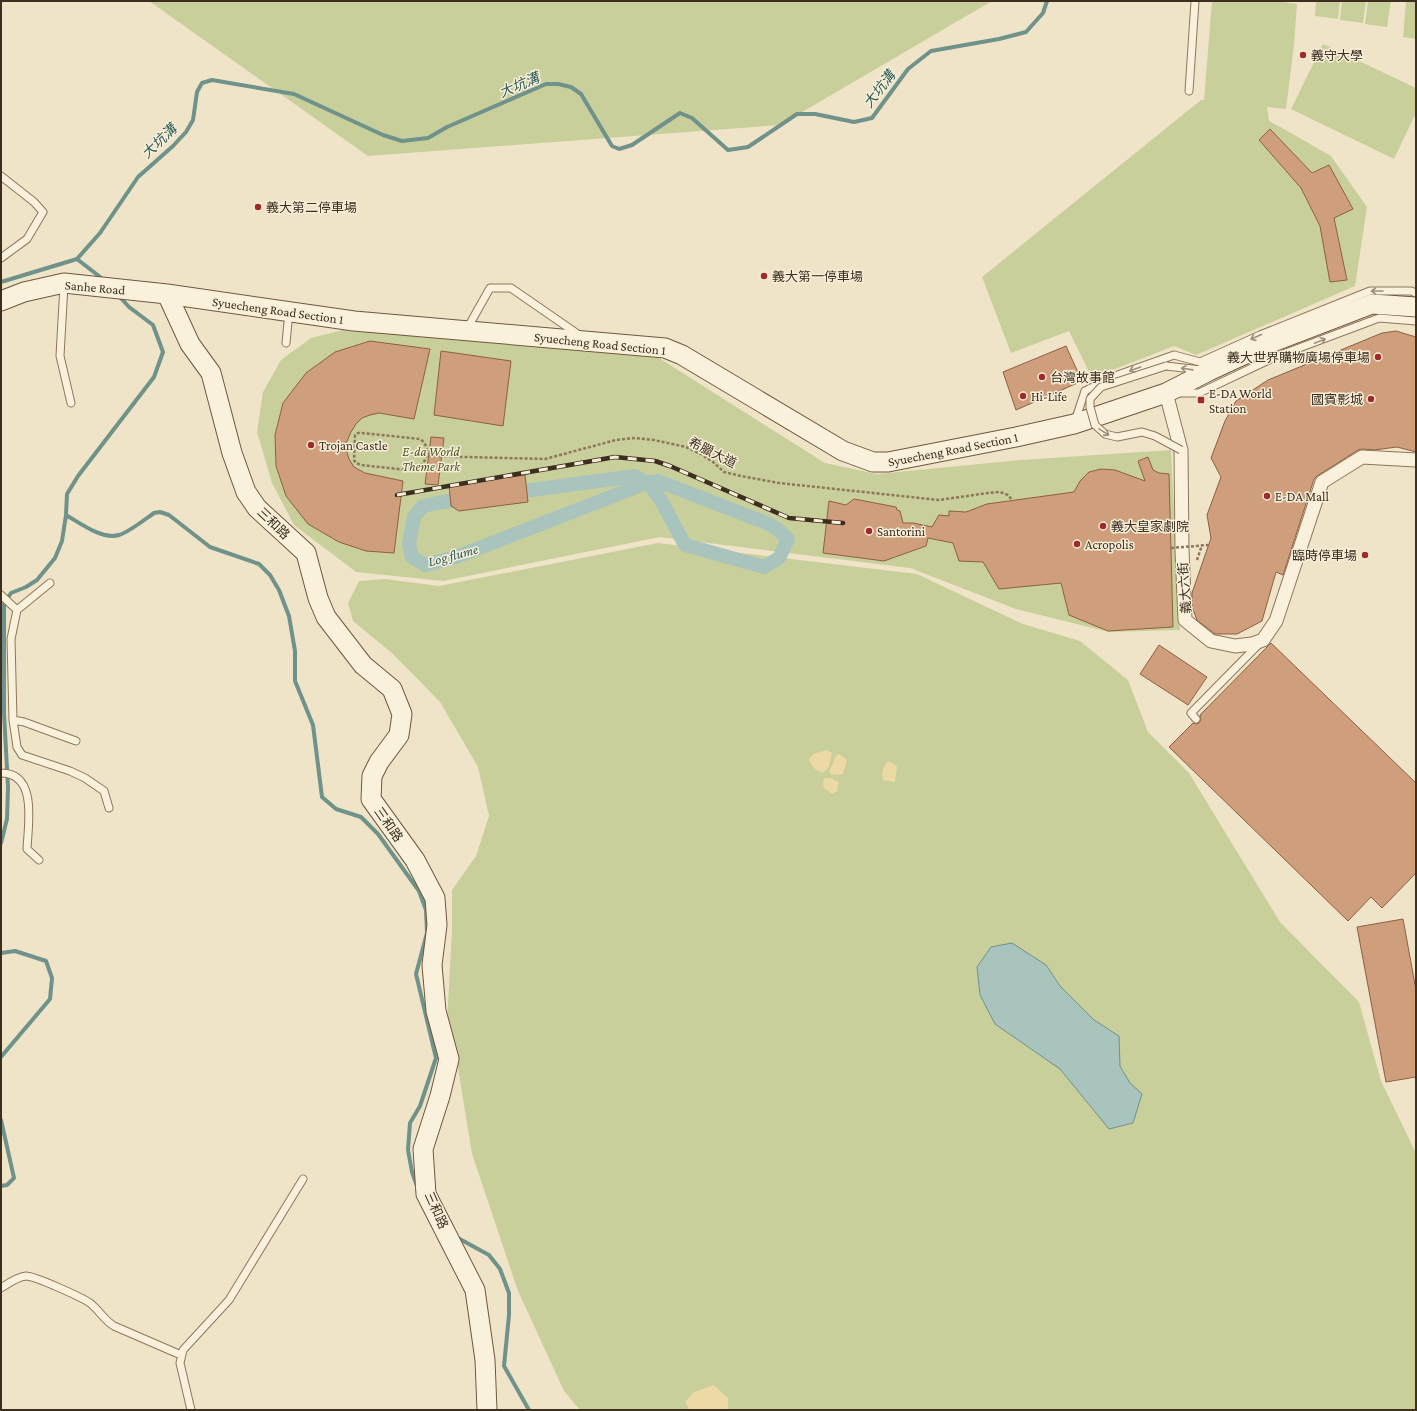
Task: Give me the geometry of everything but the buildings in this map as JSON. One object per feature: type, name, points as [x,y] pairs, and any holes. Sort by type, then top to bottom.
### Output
[{"type":"main road","name":"Sanhe Road","points":[[1,301],[24,292],[64,282],[167,294]]},
{"type":"main road","name":"Syuecheng Road Section 1","points":[[167,294],[354,321],[466,330],[587,344],[665,348],[682,355],[843,451],[873,462],[896,460],[1016,437],[1074,424],[1166,393],[1265,345],[1372,304],[1416,307]]},
{"type":"main road","name":"三和路","points":[[167,294],[190,344],[211,373],[232,453],[246,492],[257,508],[306,553],[318,598],[326,617],[363,665],[392,690],[402,714],[399,735],[379,762],[372,776],[371,799],[414,860],[435,898],[437,925],[432,965],[436,1011],[449,1059],[440,1096],[423,1149],[426,1194],[475,1290],[485,1360],[487,1410]]},
{"type":"street","name":"義大六街","points":[[1166,393],[1181,450],[1182,550],[1185,620],[1212,641],[1235,646],[1252,644],[1263,640]]},
{"type":"street","points":[[1263,640],[1276,621],[1322,482],[1362,457],[1416,460]]},
{"type":"lane","points":[[1188,91],[1195,1]]},
{"type":"lane","points":[[1,176],[34,202],[43,212],[27,239],[1,258]]},
{"type":"lane","points":[[64,282],[60,356],[71,403]]},
{"type":"lane","points":[[466,330],[490,288],[511,288],[587,344]]},
{"type":"lane","points":[[1074,424],[1084,391],[1112,377],[1174,355],[1200,362],[1260,335],[1370,291],[1411,291],[1416,293]]},
{"type":"lane","points":[[286,343],[289,312]]},
{"type":"lane","name":"Syuecheng Road Section 1","points":[[1166,393],[1199,393],[1275,357],[1379,318],[1416,321]]},
{"type":"lane","points":[[1181,450],[1155,436],[1142,432],[1117,437],[1105,434],[1095,425],[1090,407],[1090,398],[1100,387],[1166,366],[1209,371]]},
{"type":"lane","points":[[50,583],[15,608],[11,639],[13,720],[17,747],[22,755],[70,771],[85,778],[104,791],[109,808]]},
{"type":"lane","points":[[3,597],[15,608]]},
{"type":"lane","points":[[1196,719],[1191,713],[1263,640]]},
{"type":"lane","points":[[13,720],[24,722],[76,741]]},
{"type":"lane","points":[[1,773],[18,777],[22,782],[30,806],[27,849],[40,860]]},
{"type":"lane","points":[[192,1410],[180,1362],[183,1350],[230,1300],[303,1179]]},
{"type":"lane","points":[[1,1288],[20,1277],[34,1277],[90,1303],[106,1322],[181,1355]]},
{"type":"path","points":[[362,433],[420,439],[425,444],[427,452],[426,456],[424,463],[419,468],[414,470],[358,464],[354,460],[355,435],[362,433]]},
{"type":"path","name":"希臘大道","points":[[426,456],[545,459],[616,440],[636,438],[654,440],[686,448],[701,454],[724,472],[753,479],[939,500],[1000,492],[1008,495],[1014,501]]},
{"type":"path","points":[[1171,548],[1208,545]]},
{"type":"green space","points":[[149,1],[992,1],[780,125],[368,156]]},
{"type":"green space","points":[[1212,1],[1275,1],[1297,4],[1294,45],[1286,109],[1267,107],[1269,121],[1331,156],[1367,207],[1355,286],[1196,355],[1174,346],[1092,378],[1069,331],[1011,353],[982,277],[1201,100],[1204,100]]},
{"type":"green space","points":[[1316,1],[1340,1],[1338,19],[1315,16]]},
{"type":"green space","points":[[1342,1],[1366,1],[1363,23],[1340,20]]},
{"type":"green space","points":[[1368,1],[1391,1],[1387,27],[1365,24]]},
{"type":"green space","points":[[1406,1],[1416,1],[1416,39],[1403,37]]},
{"type":"green space","points":[[1323,44],[1416,88],[1416,113],[1394,159],[1291,109]]},
{"type":"green space","name":"E-da World Theme Park","points":[[347,329],[659,358],[825,463],[877,474],[1021,460],[1171,450],[1180,630],[1109,632],[1016,609],[910,568],[660,537],[443,581],[356,572],[294,525],[272,483],[257,432],[263,392],[281,360],[311,338]]},
{"type":"green space","points":[[658,543],[917,574],[1023,624],[1080,641],[1128,680],[1148,732],[1189,773],[1280,922],[1359,1002],[1381,1081],[1416,1153],[1416,1410],[580,1410],[564,1391],[518,1291],[472,1154],[456,1056],[447,1023],[452,929],[452,890],[476,856],[489,816],[478,767],[440,702],[393,654],[353,621],[348,603],[359,581],[385,579],[439,586]]},
{"type":"sand","points":[[827,750],[832,753],[829,767],[823,773],[814,768],[809,759],[813,754]]},
{"type":"sand","points":[[839,754],[847,760],[843,774],[832,775],[829,772],[836,756]]},
{"type":"sand","points":[[888,761],[897,766],[895,782],[883,780],[883,770]]},
{"type":"sand","points":[[824,778],[830,778],[839,782],[837,791],[832,794],[824,788]]},
{"type":"sand","points":[[714,1385],[728,1398],[728,1410],[690,1410],[685,1402],[694,1392]]},
{"type":"water","points":[[1012,943],[1046,965],[1060,986],[1094,1020],[1119,1036],[1120,1066],[1130,1083],[1142,1094],[1133,1123],[1109,1129],[1060,1069],[995,1024],[980,995],[977,967],[991,947]]},
{"type":"waterway","name":"大坑溝","points":[[1,282],[77,259],[100,233],[138,177],[173,146],[186,132],[193,120],[197,92],[202,83],[212,80],[294,94],[383,135],[402,141],[428,138],[447,127],[546,84],[558,84],[571,87],[581,94],[612,146],[619,149],[632,145],[680,113],[692,118],[728,150],[748,147],[797,114],[815,114],[854,122],[872,118],[908,69],[931,51],[999,39],[1026,32],[1043,13],[1047,1]]},
{"type":"waterway","points":[[77,259],[104,280]]},
{"type":"waterway","points":[[1,843],[7,819],[8,787],[4,713],[4,604],[11,593],[26,587],[37,580],[55,558],[62,541],[66,515],[67,494],[78,476],[154,377],[163,352],[153,325],[129,307],[118,295]]},
{"type":"waterway","name":"Log flume","points":[[509,493],[635,476],[651,486]]},
{"type":"waterway","name":"Log flume","points":[[469,498],[423,506],[414,517],[409,544],[412,557],[425,565],[456,557],[649,482],[658,481],[769,524],[788,539],[779,558],[764,567],[685,545],[662,502],[651,486]]},
{"type":"waterway","points":[[66,515],[91,530],[112,536],[119,535],[127,531],[154,513],[160,512],[169,515],[210,547],[259,564],[270,575],[279,590],[289,616],[295,651],[295,681],[313,725],[322,797],[336,809],[361,817],[378,834],[419,891],[426,910],[427,933],[416,974],[436,1058],[420,1106],[410,1123],[408,1150],[412,1172],[417,1186]]},
{"type":"waterway","points":[[1,953],[15,951],[46,961],[52,978],[50,999],[1,1057]]},
{"type":"waterway","points":[[1,1120],[14,1178],[7,1185],[1,1186]]},
{"type":"waterway","points":[[456,1237],[489,1255],[500,1269],[509,1293],[509,1315],[504,1366],[529,1410]]},
{"type":"railway","points":[[397,495],[615,457],[655,461],[670,466],[789,518],[843,523]]},
{"type":"place","name":"義守大學","points":[[1303,55]]},
{"type":"place","name":"義大第二停車場","points":[[258,207]]},
{"type":"place","name":"義大第一停車場","points":[[764,276]]},
{"type":"place","name":"義大世界購物廣場停車場","points":[[1378,357]]},
{"type":"place","name":"台灣故事館","points":[[1042,377]]},
{"type":"place","name":"Hi-Life","points":[[1023,396]]},
{"type":"place","name":"國賓影城","points":[[1371,399]]},
{"type":"place","name":"E-DA World Station","points":[[1201,400]]},
{"type":"place","name":"Trojan Castle","points":[[311,445]]},
{"type":"place","name":"E-DA Mall","points":[[1267,496]]},
{"type":"place","name":"義大皇家劇院","points":[[1103,526]]},
{"type":"place","name":"Santorini","points":[[869,531]]},
{"type":"place","name":"Acropolis","points":[[1077,544]]},
{"type":"place","name":"臨時停車場","points":[[1365,555]]}]
